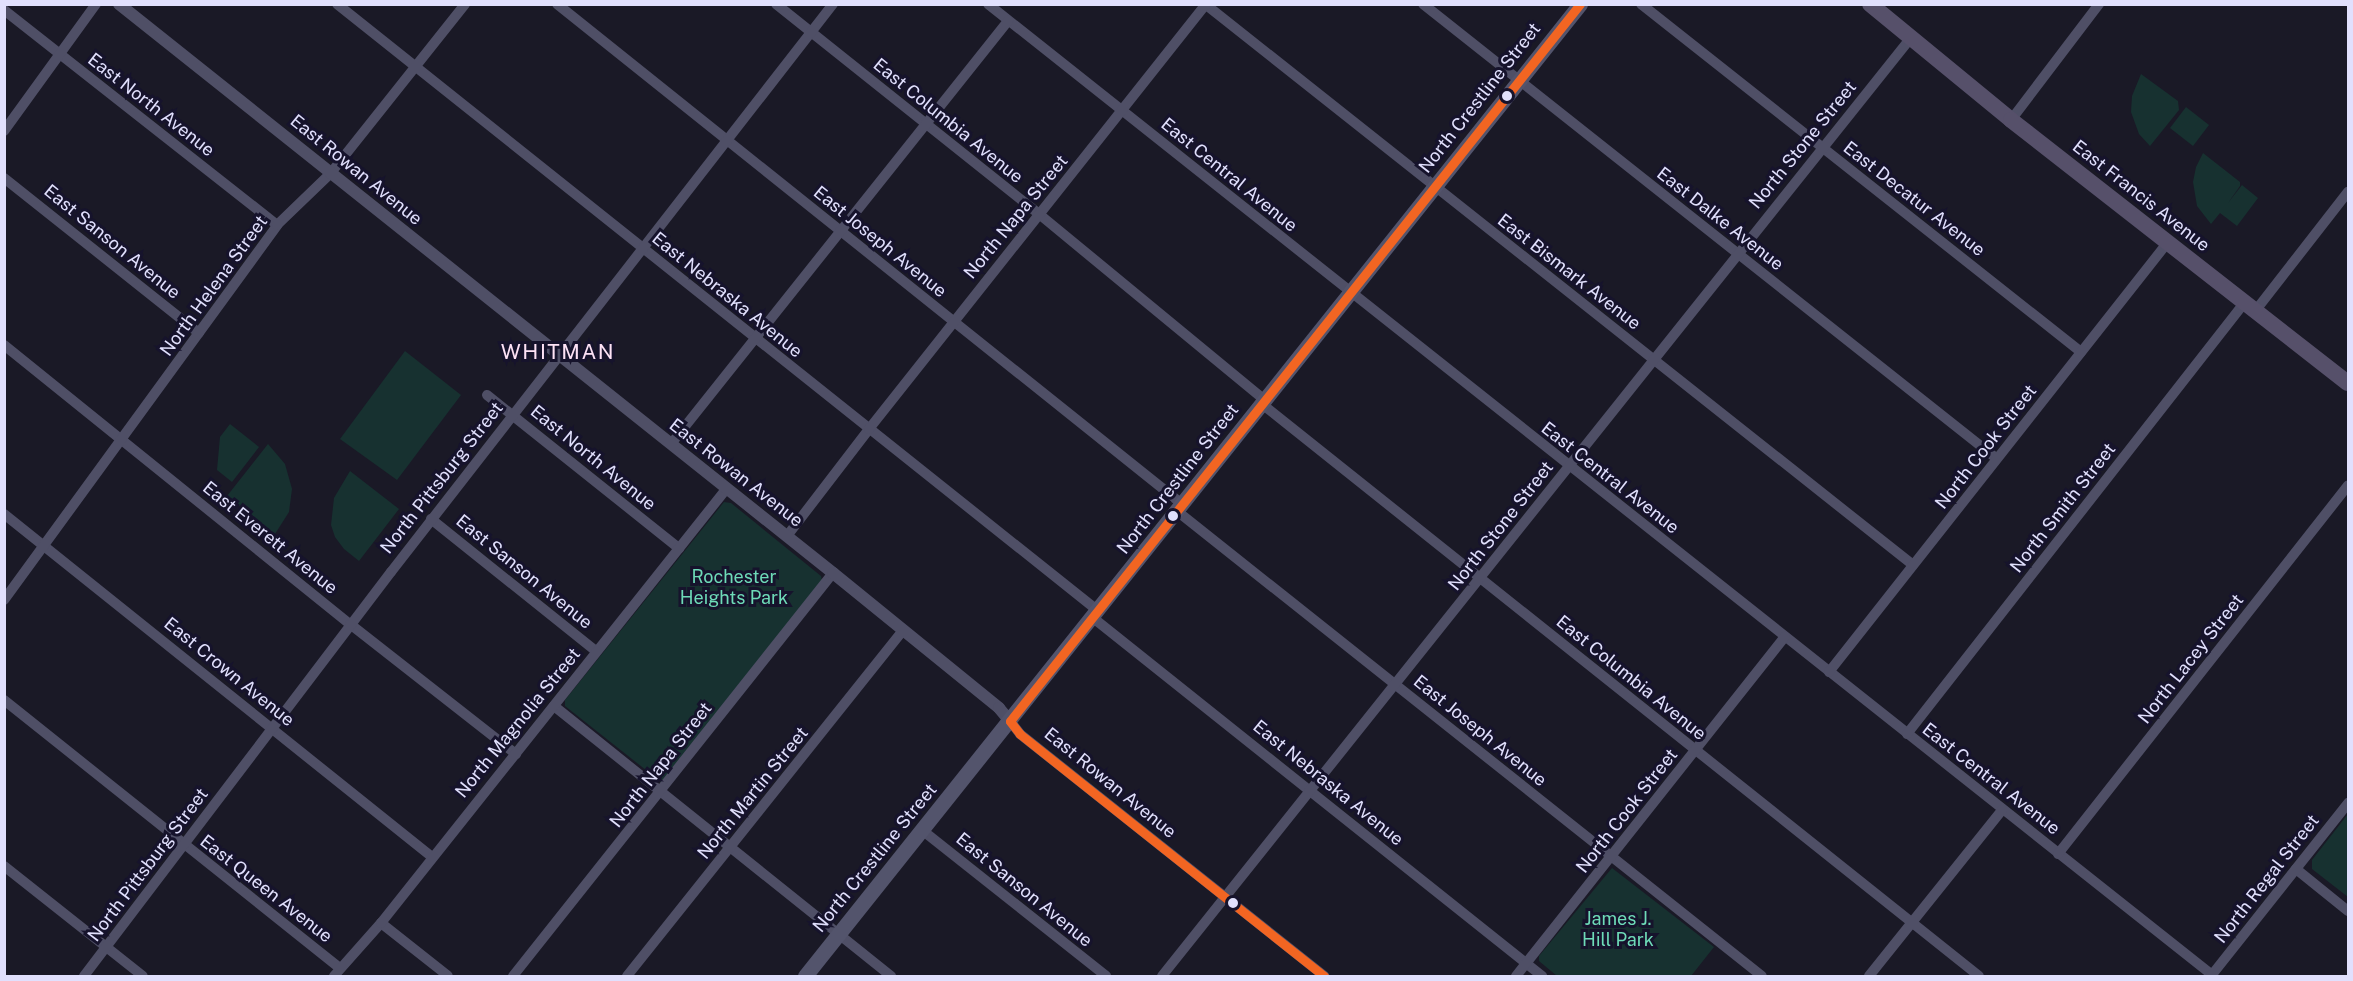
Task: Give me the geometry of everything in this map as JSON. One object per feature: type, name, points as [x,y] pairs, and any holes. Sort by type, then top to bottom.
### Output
[{"type":"main road","name":"North Crestline Street","points":[[805,976],[1580,4]]},
{"type":"main road","name":"East Francis Avenue","points":[[1860,4],[1910,39]]},
{"type":"main road","name":"East Francis Avenue","points":[[1870,4],[2011,120],[2349,383]]},
{"type":"street","points":[[4,131],[96,4]]},
{"type":"street","name":"East Rowan Avenue","points":[[119,4],[833,573],[999,708],[1020,734],[1324,976]]},
{"type":"street","name":"East Nebraska Avenue","points":[[337,4],[869,429],[1310,790],[1542,976]]},
{"type":"street","name":"North Helena Street","points":[[4,600],[278,225],[330,174],[465,4]]},
{"type":"street","name":"East Joseph Avenue","points":[[557,4],[953,322],[1395,684],[1762,976]]},
{"type":"street","name":"East Columbia Avenue","points":[[776,4],[1039,214],[1263,402],[1480,579],[1979,976]]},
{"type":"street","name":"North Pittsburg Street","points":[[84,976],[350,624],[833,4]]},
{"type":"street","name":"East Central Avenue","points":[[988,4],[2212,976]]},
{"type":"street","name":"East Dalke Avenue","points":[[1423,4],[1997,459]]},
{"type":"street","name":"East Decatur Avenue","points":[[1641,4],[2081,352]]},
{"type":"street","points":[[2011,120],[2099,4]]},
{"type":"street","name":"North Napa Street","points":[[787,536],[953,322],[1206,5]]},
{"type":"street","name":"East Bismark Avenue","points":[[1206,5],[1913,565]]},
{"type":"street","name":"East North Avenue","points":[[4,10],[278,225]]},
{"type":"street","points":[[671,444],[1008,21]]},
{"type":"street","name":"North Stone Street","points":[[1162,976],[1910,39]]},
{"type":"street","name":"East Sanson Avenue","points":[[4,178],[199,333]]},
{"type":"street","name":"North Smith Street","points":[[1907,734],[2250,306],[2349,192]]},
{"type":"street","name":"North Cook Street","points":[[1829,672],[2168,242]]},
{"type":"street","name":"East Everett Avenue","points":[[4,345],[350,624],[516,754]]},
{"type":"street","name":"East North Avenue","points":[[487,394],[679,548]]},
{"type":"street","name":"North Lacey Street","points":[[2058,854],[2349,485]]},
{"type":"street","name":"North Magnolia Street","points":[[337,972],[381,922],[727,488]]},
{"type":"street","name":"East Crown Avenue","points":[[4,514],[432,857]]},
{"type":"street","name":"East Sanson Avenue","points":[[431,519],[596,651]]},
{"type":"street","name":"North Napa Street","points":[[513,976],[833,573]]},
{"type":"street","name":"North Martin Street","points":[[627,976],[903,630]]},
{"type":"street","name":"North Cook Street","points":[[1516,976],[1785,637]]},
{"type":"street","name":"East Queen Avenue","points":[[4,700],[337,972]]},
{"type":"street","points":[[554,706],[891,976]]},
{"type":"street","name":"North Regal Street","points":[[2212,976],[2349,803]]},
{"type":"street","points":[[1869,976],[2002,810]]},
{"type":"street","name":"East Sanson Avenue","points":[[922,830],[1106,976]]},
{"type":"street","points":[[4,866],[143,976]]},
{"type":"street","points":[[2296,869],[2349,910]]},
{"type":"street","points":[[381,922],[448,976]]},
{"type":"green space","points":[[2141,74],[2178,101],[2179,110],[2150,146],[2139,134],[2131,112],[2132,96]]},
{"type":"green space","points":[[2186,107],[2209,125],[2193,146],[2170,128]]},
{"type":"green space","points":[[2203,153],[2240,182],[2240,186],[2228,203],[2242,185],[2258,198],[2237,226],[2220,213],[2211,224],[2197,206],[2193,182],[2196,167]]},
{"type":"green space","points":[[405,351],[461,395],[397,480],[340,439]]},
{"type":"green space","points":[[230,424],[259,447],[232,482],[217,470],[220,437]]},
{"type":"green space","points":[[268,444],[285,464],[292,489],[289,512],[275,534],[227,496]]},
{"type":"green space","points":[[350,471],[399,509],[359,561],[344,549],[335,537],[331,525],[334,498]]},
{"type":"green space","name":"Rochester Heights Park","points":[[724,502],[731,503],[821,576],[822,580],[661,782],[565,706],[565,700]]},
{"type":"green space","points":[[2348,814],[2348,897],[2312,869],[2312,860]]},
{"type":"green space","name":"James J. Hill Park","points":[[1612,868],[1714,947],[1691,976],[1557,976],[1539,961],[1539,956]]},
{"type":"transit line","points":[[1324,976],[1020,734],[1010,721],[1580,4]]},
{"type":"district","name":"WHITMAN","points":[[558,352]]}]
